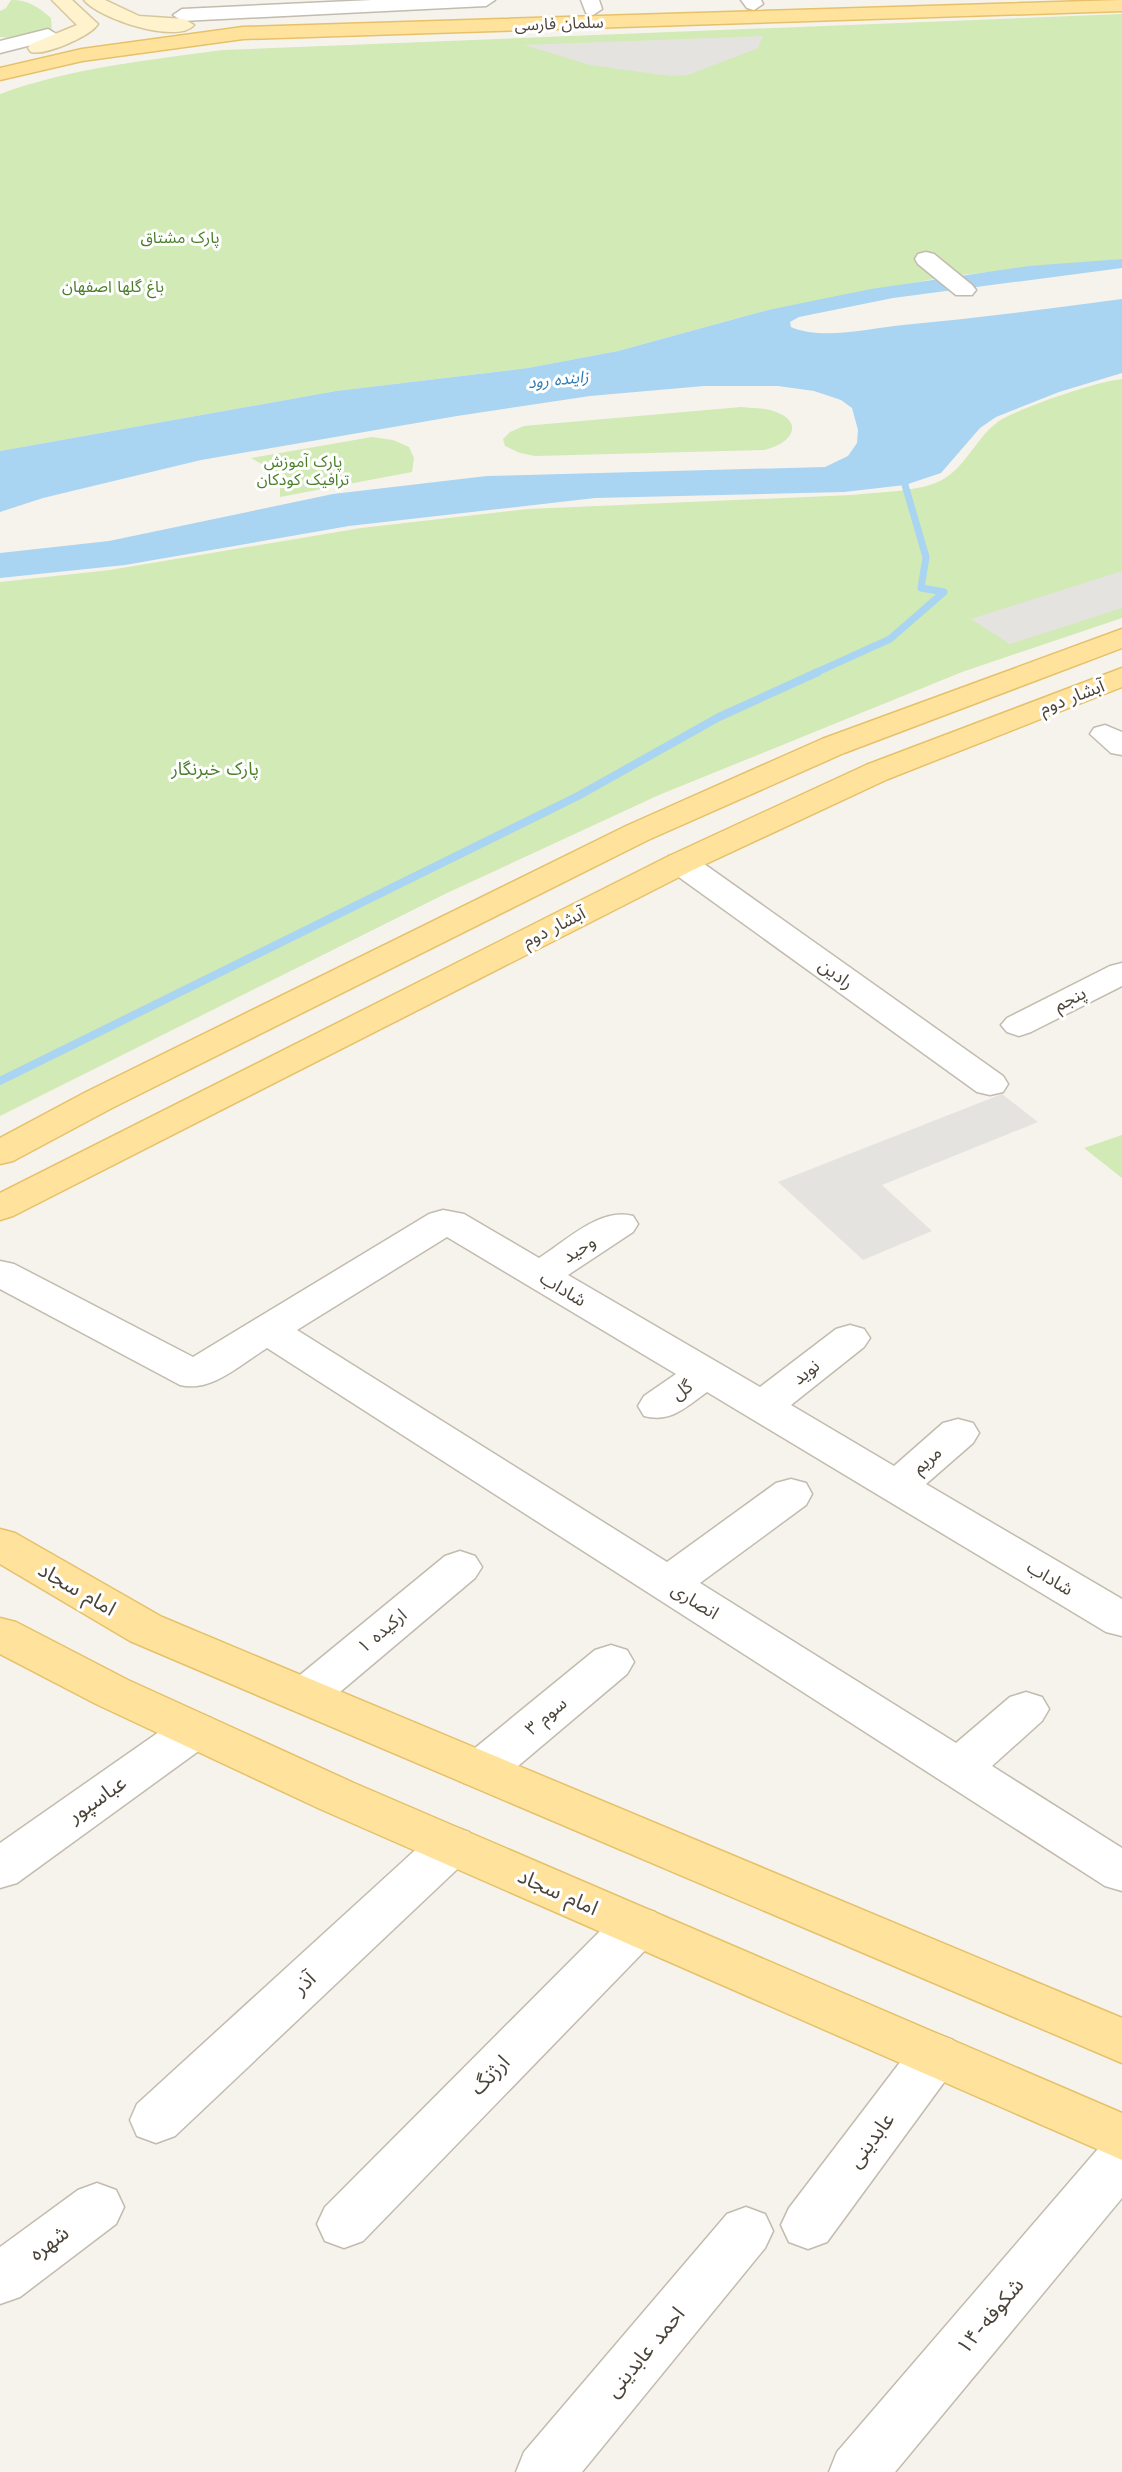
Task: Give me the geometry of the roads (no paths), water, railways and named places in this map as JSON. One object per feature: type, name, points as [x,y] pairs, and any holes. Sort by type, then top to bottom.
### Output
[{"type":"main road","points":[[61,0],[121,48]]},
{"type":"main road","points":[[93,0],[161,42]]},
{"type":"main road","name":"سلمان فارسی","points":[[96,29],[142,30],[183,20],[592,5],[867,0]]},
{"type":"main road","points":[[1040,0],[1053,6],[1065,7]]},
{"type":"main road","name":"سلمان فارسی","points":[[0,74],[121,48],[243,33],[958,11],[1009,5],[1122,5]]},
{"type":"main road","points":[[0,83],[160,51],[267,39],[908,19],[958,11]]},
{"type":"main road","points":[[0,57],[43,42],[111,25],[121,21],[120,16]]},
{"type":"main road","points":[[120,16],[146,24],[183,20]]},
{"type":"main road","points":[[0,1153],[99,1100],[649,828],[833,746],[1122,638]]},
{"type":"main road","name":"آبشار دوم","points":[[0,1208],[681,863],[877,772],[1122,677]]},
{"type":"main road","points":[[99,1100],[144,1135]]},
{"type":"main road","name":"امام سجاد","points":[[0,1544],[146,1629],[1122,2041]]},
{"type":"main road","name":"امام سجاد","points":[[0,1634],[112,1692],[195,1730],[1122,2137]]},
{"type":"street","name":"سلمان فارسی","points":[[183,20],[486,0]]},
{"type":"street","points":[[0,47],[43,42]]},
{"type":"street","points":[[926,259],[957,283]]},
{"type":"street","name":"رادین","points":[[681,863],[990,1084]]},
{"type":"street","name":"پنجم","points":[[1019,1026],[1122,973]]},
{"type":"street","name":"شاداب","points":[[0,1273],[194,1375],[446,1221],[1122,1620]]},
{"type":"street","name":"وحید","points":[[540,1275],[619,1224]]},
{"type":"street","name":"انصاری","points":[[268,1331],[1122,1872]]},
{"type":"street","name":"نوید","points":[[762,1407],[850,1338]]},
{"type":"street","name":"گل","points":[[659,1406],[705,1374]]},
{"type":"street","name":"مریم","points":[[896,1486],[958,1433]]},
{"type":"street","points":[[667,1584],[791,1494]]},
{"type":"street","name":"ارکیده ۱","points":[[305,1696],[460,1567]]},
{"type":"street","name":"سوم ۳","points":[[481,1770],[611,1662]]},
{"type":"street","points":[[958,1768],[1026,1709]]},
{"type":"street","name":"عباسپور","points":[[0,1869],[195,1730]]},
{"type":"street","name":"آذر","points":[[156,2120],[452,1845]]},
{"type":"street","name":"ارژنگ","points":[[344,2224],[637,1926]]},
{"type":"street","name":"عابدینی","points":[[808,2225],[935,2055]]},
{"type":"street","name":"۱۴-شکوفه","points":[[858,2472],[1122,2159]]},
{"type":"street","name":"شهره","points":[[0,2279],[97,2207]]},
{"type":"street","name":"احمد عابدینی","points":[[545,2472],[746,2231]]},
{"type":"water","name":"زاینده رود","points":[[1122,259],[1122,268],[893,298],[799,317],[790,322],[791,327],[804,331],[832,333],[1122,299],[1122,373],[1059,392],[996,417],[980,428],[941,473],[905,485],[844,492],[595,498],[349,526],[125,565],[0,578],[0,553],[109,541],[333,494],[487,476],[825,467],[848,456],[857,443],[858,430],[852,408],[841,400],[814,391],[778,386],[704,386],[590,396],[201,460],[43,498],[0,512],[0,451],[336,391],[528,368],[618,351],[768,310],[871,289],[1029,266]]},
{"type":"waterway","points":[[815,673],[890,639],[944,592],[921,588],[926,557],[905,485],[906,474]]},
{"type":"waterway","points":[[0,1081],[578,796],[719,717],[818,672]]},
{"type":"park label","name":"پارک مشتاق","points":[[180,237]]},
{"type":"park label","name":"باغ گلها اصفهان","points":[[113,286]]},
{"type":"park label","name":"پارک آموزش ترافیک کودکان","points":[[303,470]]},
{"type":"park label","name":"پارک خبرنگار","points":[[215,769]]}]
